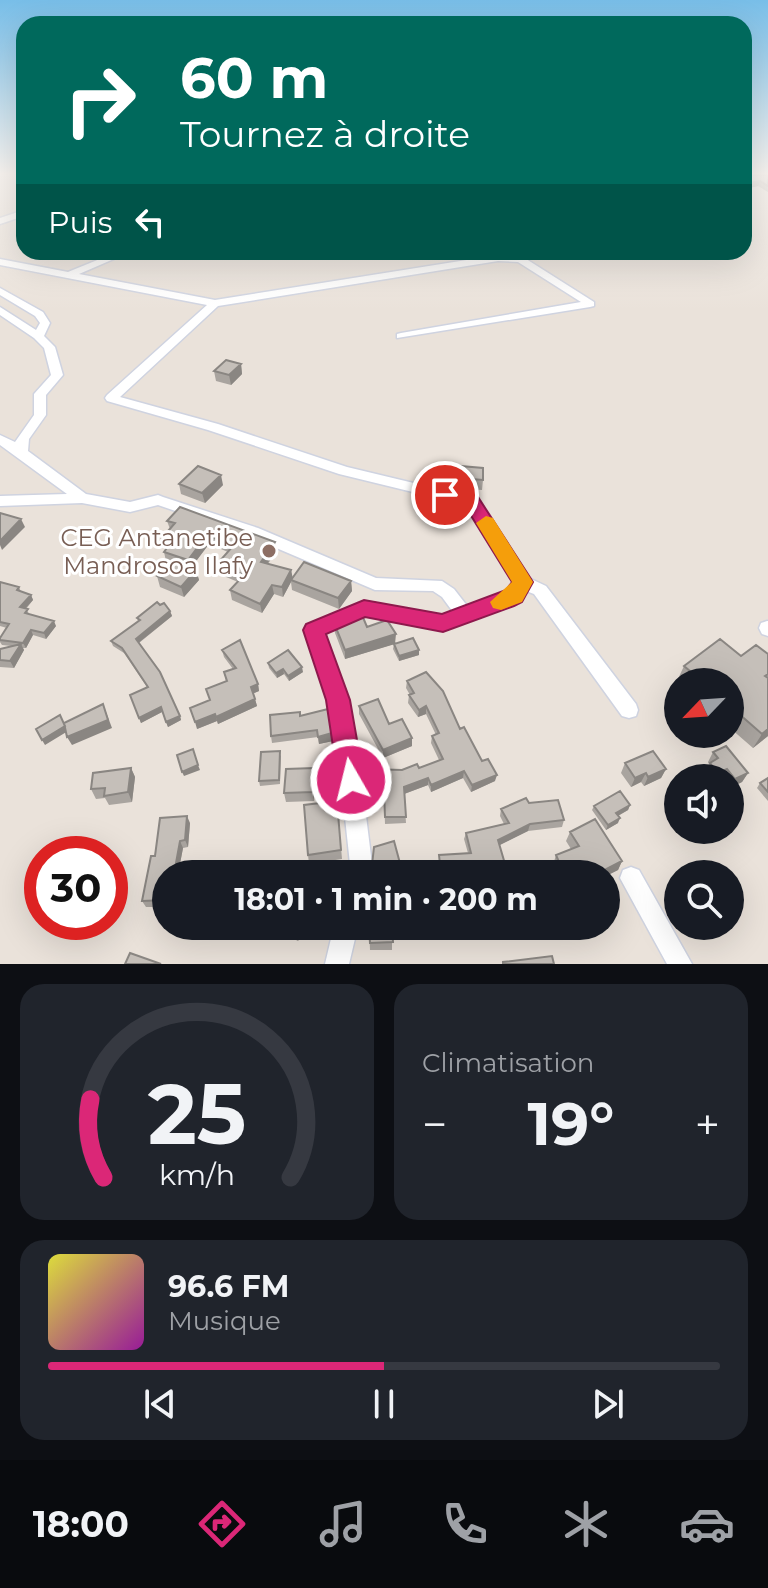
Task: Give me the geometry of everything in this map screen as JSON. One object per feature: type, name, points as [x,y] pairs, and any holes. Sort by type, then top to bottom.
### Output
[{"type":"street","points":[[68,275],[105,260]]},
{"type":"street","points":[[0,262],[215,303],[485,260]]},
{"type":"street","points":[[401,336],[590,304],[522,260]]},
{"type":"street","points":[[0,291],[39,314],[45,323],[38,336]]},
{"type":"street","points":[[215,303],[111,398],[213,427],[344,471],[471,501],[523,582],[540,590],[629,710]]},
{"type":"street","points":[[0,310],[49,347],[57,375],[40,394],[40,415],[22,439],[21,452]]},
{"type":"street","points":[[0,439],[82,498]]},
{"type":"street","points":[[0,501],[82,498],[130,507],[158,500],[253,532],[375,584],[436,585],[448,593],[465,615]]},
{"type":"street","points":[[361,860],[346,739],[338,700],[314,630],[364,608],[443,623],[514,596],[523,582]]},
{"type":"street","points":[[631,878],[680,964]]},
{"type":"street","points":[[337,964],[343,940]]},
{"type":"building","points":[[226,360],[241,364],[229,375],[214,371]]},
{"type":"building","points":[[449,465],[483,468],[483,480],[448,477]]},
{"type":"building","points":[[198,466],[221,475],[202,493],[179,484]]},
{"type":"building","points":[[180,507],[275,542],[261,562],[291,570],[282,587],[272,585],[260,604],[230,590],[244,575],[217,564],[234,545],[207,535],[188,560],[164,552],[172,541],[162,538],[175,523],[167,521]]},
{"type":"building","points":[[0,513],[21,519],[0,541]]},
{"type":"building","points":[[172,560],[196,570],[181,587],[157,576]]},
{"type":"building","points":[[304,562],[351,581],[338,598],[291,580]]},
{"type":"building","points":[[0,582],[19,587],[17,590],[31,595],[20,607],[28,609],[25,613],[54,621],[44,633],[31,630],[23,643],[0,640],[9,624],[0,622]]},
{"type":"building","points":[[157,602],[160,605],[164,603],[170,611],[136,639],[160,672],[180,716],[166,722],[161,707],[139,718],[130,695],[148,687],[122,648],[111,641],[140,620],[137,618]]},
{"type":"building","points":[[362,615],[367,627],[387,620],[396,634],[345,650],[334,623]]},
{"type":"building","points":[[413,638],[419,650],[399,656],[394,644]]},
{"type":"building","points":[[720,639],[741,656],[756,645],[768,654],[768,674],[765,676],[768,678],[768,729],[762,734],[744,718],[744,668],[684,666]]},
{"type":"building","points":[[240,640],[258,684],[251,687],[255,699],[216,717],[215,714],[195,722],[190,708],[210,700],[206,689],[227,681],[224,672],[236,668],[222,650]]},
{"type":"building","points":[[21,644],[10,661],[0,660],[0,649]]},
{"type":"building","points":[[288,650],[302,667],[288,676],[283,669],[276,673],[268,663]]},
{"type":"building","points":[[426,672],[443,691],[460,729],[464,727],[482,761],[488,759],[497,775],[472,785],[464,771],[431,785],[428,778],[404,787],[406,817],[385,817],[384,791],[369,790],[370,769],[402,770],[417,764],[419,768],[443,759],[432,736],[439,733],[426,706],[419,710],[409,695],[414,693],[407,681]]},
{"type":"building","points":[[378,699],[389,724],[402,719],[412,738],[383,750],[359,706]]},
{"type":"building","points":[[103,704],[108,720],[67,737],[64,723]]},
{"type":"building","points":[[328,709],[332,733],[318,737],[317,730],[271,736],[270,715],[300,712],[300,716]]},
{"type":"building","points":[[60,715],[65,726],[42,740],[36,729]]},
{"type":"building","points":[[728,748],[741,764],[711,764],[718,758],[713,752]]},
{"type":"building","points":[[193,749],[198,765],[182,772],[177,755]]},
{"type":"building","points":[[280,751],[279,780],[259,781],[261,752]]},
{"type":"building","points":[[653,751],[664,770],[648,777],[646,773],[635,778],[625,763]]},
{"type":"building","points":[[131,768],[128,792],[104,796],[105,788],[91,789],[93,773]]},
{"type":"building","points":[[314,768],[313,792],[284,793],[286,769]]},
{"type":"building","points":[[768,778],[768,792],[760,783]]},
{"type":"building","points":[[620,791],[630,805],[616,813],[620,818],[608,825],[594,806]]},
{"type":"building","points":[[526,798],[529,803],[558,800],[564,820],[530,824],[498,840],[504,860],[440,860],[439,855],[471,853],[466,833],[509,823],[501,809]]},
{"type":"building","points":[[337,801],[341,850],[308,855],[304,805]]},
{"type":"building","points":[[187,816],[185,840],[180,841],[177,860],[152,860],[152,901],[142,901],[151,856],[155,856],[160,818]]},
{"type":"building","points":[[595,819],[622,861],[558,860],[556,855],[579,846],[570,832]]},
{"type":"building","points":[[394,841],[399,860],[373,860],[374,847]]},
{"type":"building","points":[[370,940],[393,940],[393,942],[370,943]]},
{"type":"building","points":[[130,953],[161,964],[125,964]]},
{"type":"building","points":[[552,956],[554,964],[503,964],[503,962]]},
{"type":"slow traffic","points":[[486,523],[523,582],[514,596],[501,602]]},
{"type":"place","name":"CEG Antanetibe Mandrosoa Ilafy","points":[[269,551]]},
{"type":"route","points":[[351,780],[338,700],[314,630],[364,608],[443,623],[514,596],[523,582],[471,501],[445,495]]}]
